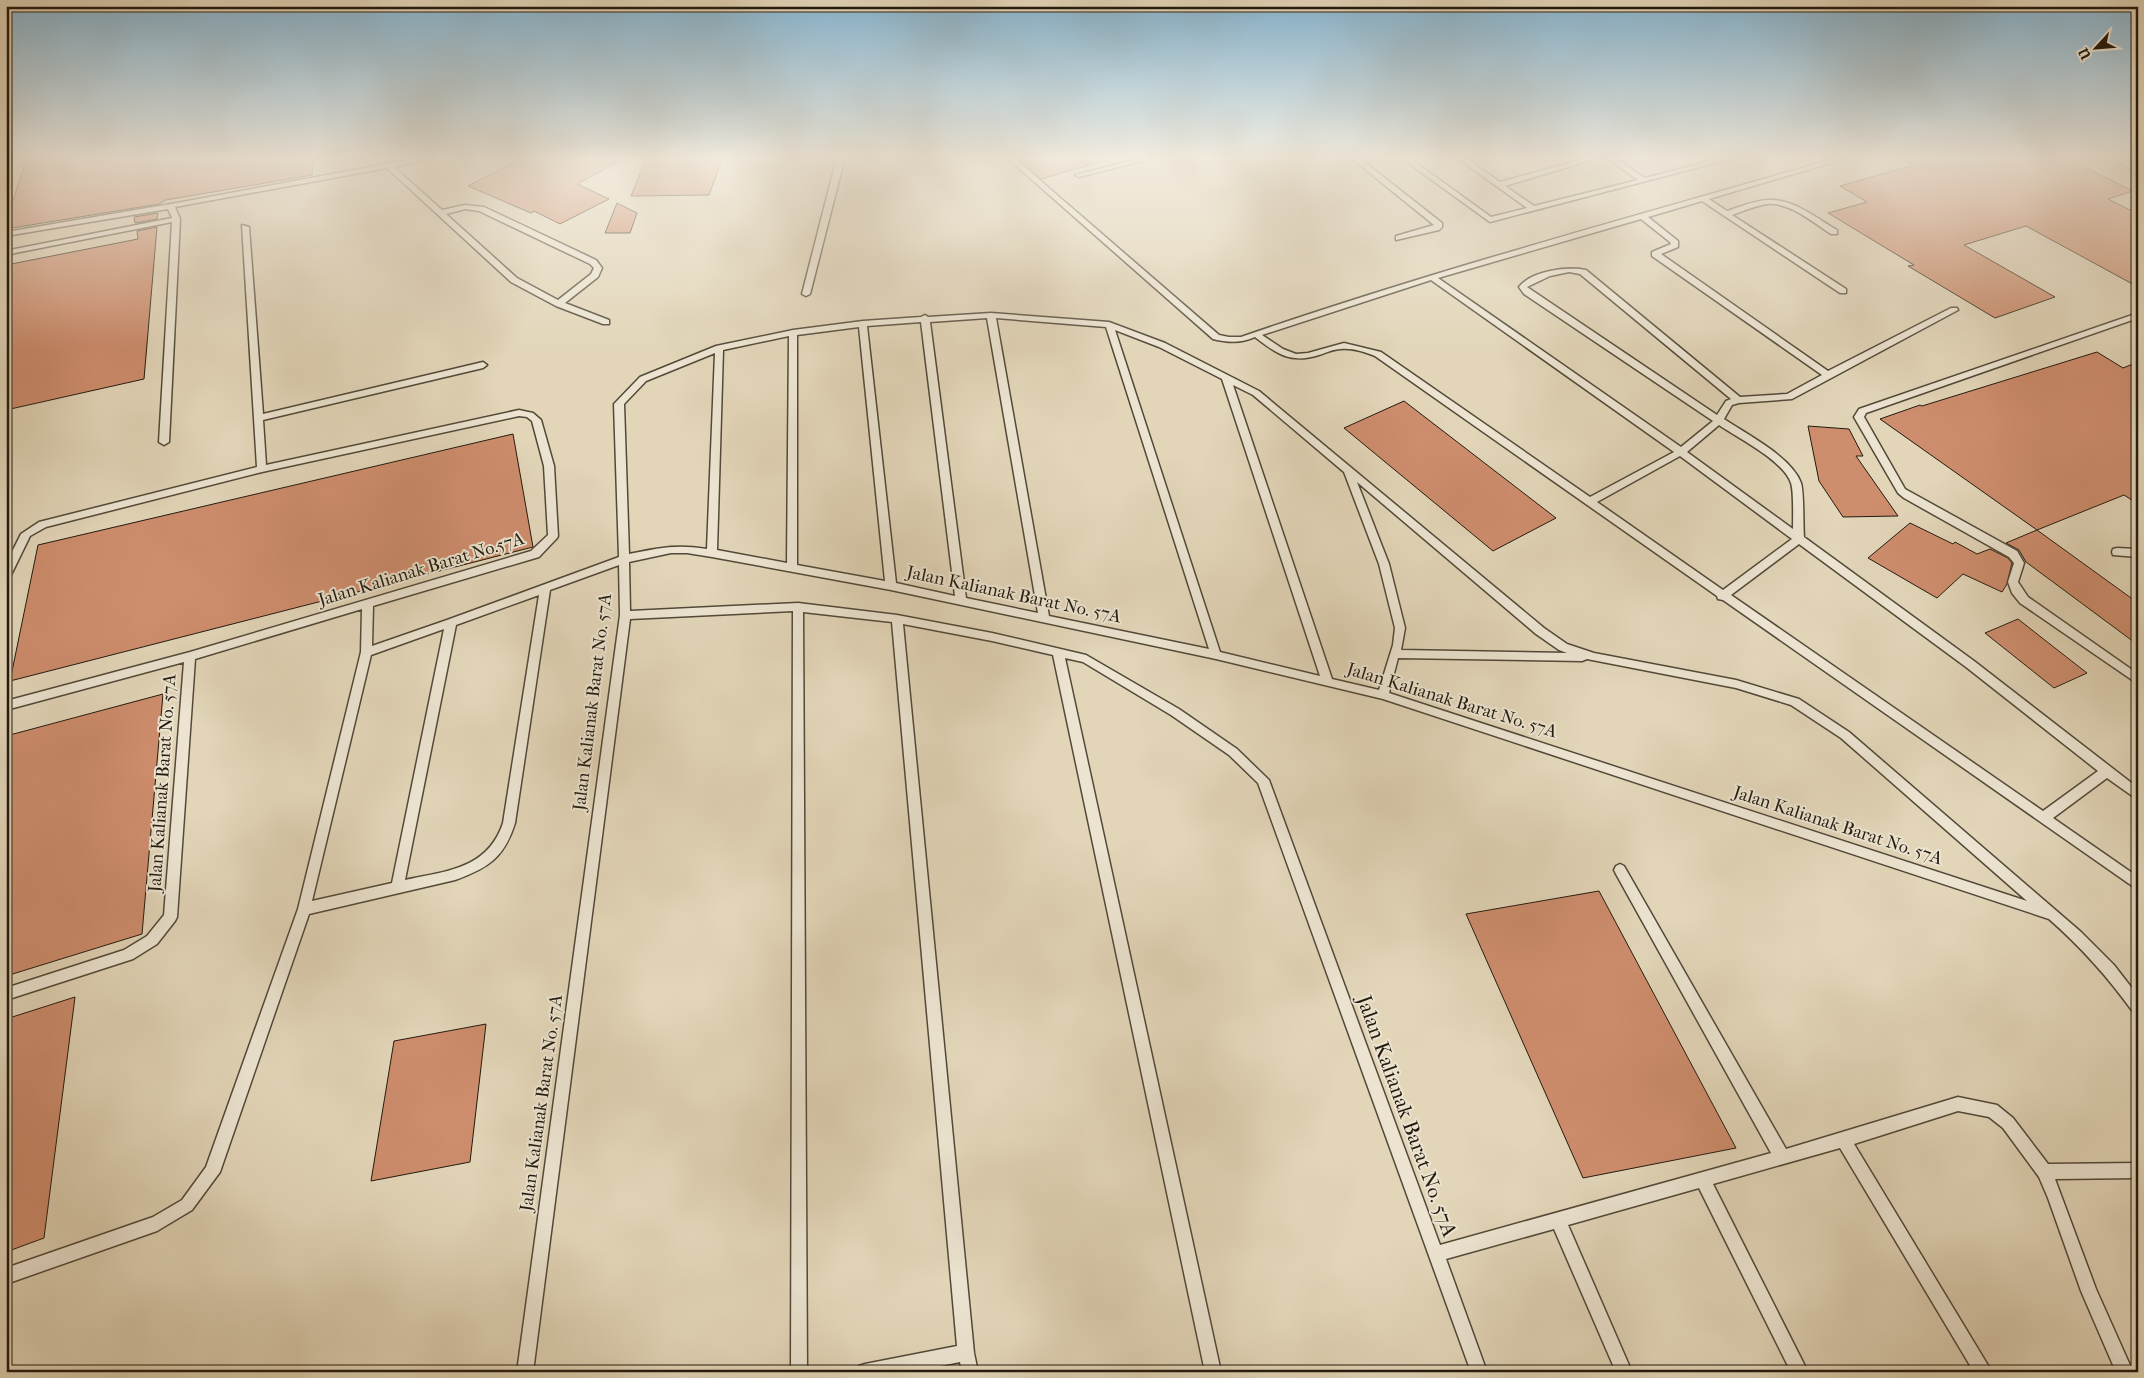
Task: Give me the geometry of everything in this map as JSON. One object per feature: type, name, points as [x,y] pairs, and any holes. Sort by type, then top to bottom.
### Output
[{"type":"lane","points":[[6,234],[81,221]]},
{"type":"lane","points":[[10,252],[164,221]]},
{"type":"lane","points":[[164,442],[176,221]]},
{"type":"lane","points":[[447,221],[514,280],[559,304],[606,322]]},
{"type":"lane","points":[[508,221],[593,262],[598,268],[596,275],[559,304]]},
{"type":"lane","points":[[806,294],[825,221]]},
{"type":"lane","points":[[1083,221],[1216,337],[1229,340],[1242,339],[1340,304],[1628,221]]},
{"type":"lane","points":[[1399,238],[1436,228],[1439,225],[1434,221]]},
{"type":"lane","points":[[1649,221],[1674,241],[1675,245],[1655,254],[1828,375]]},
{"type":"lane","points":[[1737,221],[1843,290]]},
{"type":"lane","points":[[1816,221],[1834,232]]},
{"type":"lane","points":[[6,575],[26,534],[43,524],[262,470],[245,227]]},
{"type":"lane","points":[[1738,400],[1583,272],[1574,269],[1564,270],[1526,283],[1524,287],[1527,292],[1764,451],[1787,469],[1796,483],[1799,539]]},
{"type":"lane","points":[[1432,277],[1681,452],[1970,664],[2138,795]]},
{"type":"lane","points":[[1588,502],[1681,452],[1718,421],[1730,403],[1738,400],[1788,397],[1954,310]]},
{"type":"lane","points":[[991,315],[1044,619]]},
{"type":"lane","points":[[366,652],[451,623],[624,558],[619,404],[643,379],[719,348],[793,333],[863,324],[925,318],[991,315],[1109,325],[1162,345],[1264,399],[1347,472],[1540,631],[1563,647],[1594,657],[1736,684],[1795,702],[1845,735],[2053,916]]},
{"type":"lane","points":[[2138,315],[1862,411],[1859,417],[1902,491],[1907,496],[2013,554],[2019,563],[2012,578],[2024,600],[2138,680]]},
{"type":"lane","points":[[925,318],[961,602]]},
{"type":"lane","points":[[863,324],[891,586]]},
{"type":"lane","points":[[1109,325],[1216,656]]},
{"type":"lane","points":[[792,568],[793,333]]},
{"type":"lane","points":[[1256,334],[1279,350],[1292,355],[1313,355],[1341,346],[1362,349],[1378,354],[1722,596],[2138,884]]},
{"type":"lane","points":[[712,552],[719,348]]},
{"type":"lane","points":[[259,418],[483,365]]},
{"type":"lane","points":[[1226,378],[1328,682]]},
{"type":"lane","name":"Jalan Kalianak Barat No.57A","points":[[190,656],[535,554],[553,536],[549,466],[536,420],[530,414],[519,413],[262,470]]},
{"type":"lane","points":[[1347,472],[1384,564],[1400,628],[1398,645],[1383,695]]},
{"type":"lane","points":[[1722,596],[1799,539]]},
{"type":"lane","name":"Jalan Kalianak Barat No. 57A","points":[[525,1372],[625,615],[624,558],[671,549],[712,552],[891,586],[1216,656],[1383,695],[2053,916],[2097,955],[2120,981],[2138,1007]]},
{"type":"lane","points":[[2117,552],[2138,554]]},
{"type":"lane","points":[[304,909],[466,872],[488,859],[502,842],[509,823],[545,588]]},
{"type":"lane","points":[[6,1276],[157,1223],[187,1205],[212,1172],[304,909],[366,652],[368,604]]},
{"type":"lane","points":[[798,607],[799,1372]]},
{"type":"lane","name":"Jalan Kalianak Barat No. 57A","points":[[625,615],[798,607],[897,619],[992,637],[1086,659],[1175,712],[1233,752],[1264,780],[1436,1254],[1843,1140],[1958,1104],[1992,1110],[2008,1123],[2044,1172],[2055,1196],[2090,1291],[2126,1372]]},
{"type":"lane","points":[[897,619],[966,1352],[970,1372]]},
{"type":"lane","points":[[397,887],[451,623]]},
{"type":"lane","points":[[1058,653],[1213,1372]]},
{"type":"lane","points":[[1394,654],[1594,657]]},
{"type":"lane","name":"Jalan Kalianak Barat No. 57A","points":[[6,706],[190,656],[170,916],[152,940],[128,955],[6,994]]},
{"type":"lane","points":[[2043,818],[2107,771]]},
{"type":"lane","points":[[1620,870],[1782,1157]]},
{"type":"lane","points":[[1843,1140],[1984,1372]]},
{"type":"lane","points":[[2044,1172],[2138,1170]]},
{"type":"lane","points":[[1702,1179],[1800,1372]]},
{"type":"lane","points":[[1558,1220],[1624,1372]]},
{"type":"lane","points":[[1436,1254],[1479,1372]]},
{"type":"lane","points":[[865,1372],[966,1352]]},
{"type":"building","points":[[6,221],[53,221],[6,229]]},
{"type":"building","points":[[610,221],[634,221],[630,233],[605,233]]},
{"type":"building","points":[[1842,221],[2138,221],[2138,287],[2026,226],[1964,245],[2055,297],[1995,318],[1908,266],[1914,265]]},
{"type":"building","points":[[157,227],[144,379],[6,410],[6,265],[138,239],[137,231]]},
{"type":"building","points":[[2097,352],[2123,368],[2138,362],[2138,504],[2124,495],[2037,530],[1880,419],[1920,405],[1922,406]]},
{"type":"building","points":[[1404,401],[1556,518],[1493,551],[1344,428]]},
{"type":"building","points":[[1808,426],[1849,429],[1863,456],[1856,456],[1898,516],[1843,517],[1819,481]]},
{"type":"building","points":[[513,434],[533,547],[10,681],[38,545]]},
{"type":"building","points":[[1910,523],[1953,544],[1955,542],[1977,554],[1990,549],[2008,558],[2012,563],[2007,584],[2002,592],[1963,574],[1937,598],[1868,558]]},
{"type":"building","points":[[2037,530],[2138,603],[2138,645],[2026,562],[2019,550],[2006,543]]},
{"type":"building","points":[[2018,619],[2087,673],[2054,688],[1985,633]]},
{"type":"building","points":[[163,694],[142,934],[6,976],[6,736]]},
{"type":"building","points":[[1599,891],[1736,1148],[1583,1178],[1466,914]]},
{"type":"building","points":[[75,997],[44,1238],[6,1252],[6,1019]]},
{"type":"building","points":[[486,1024],[470,1162],[371,1181],[394,1041]]}]
